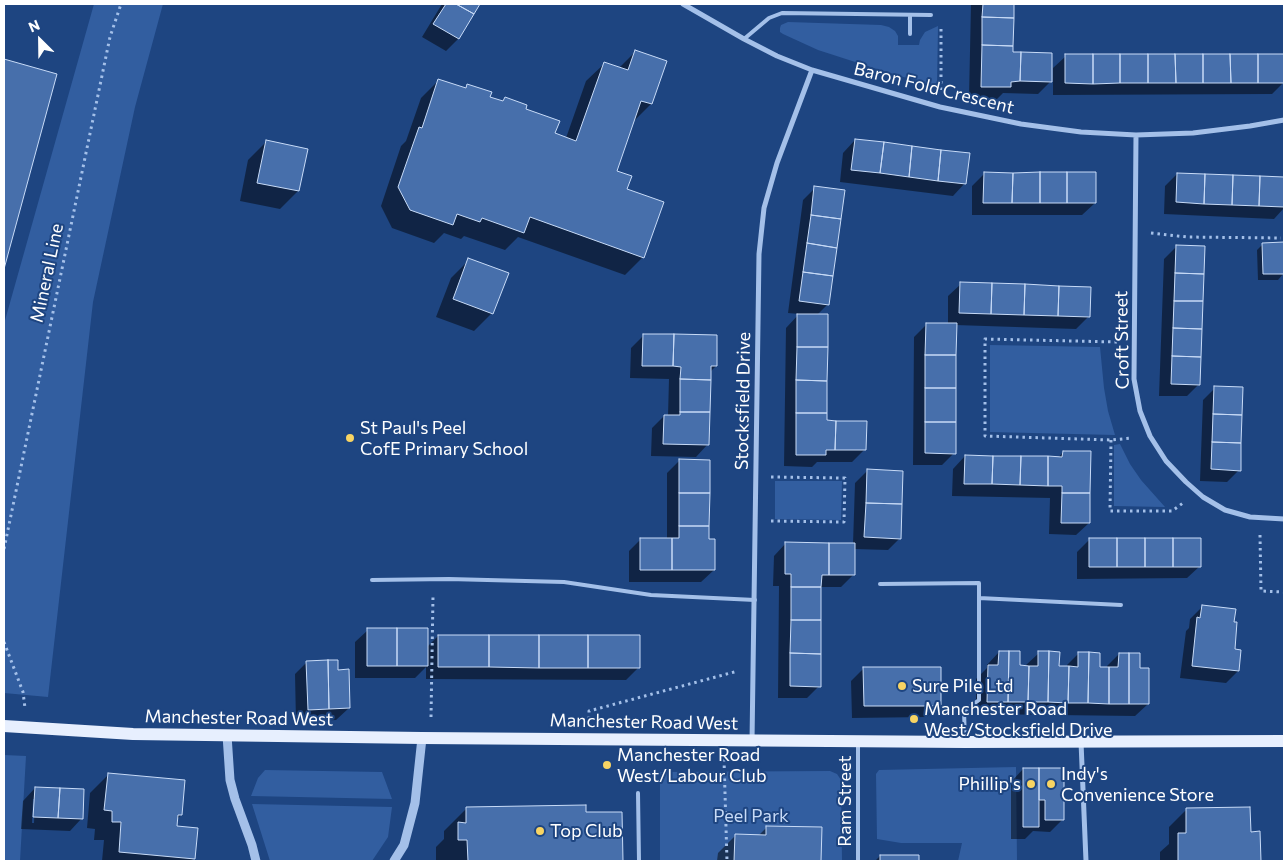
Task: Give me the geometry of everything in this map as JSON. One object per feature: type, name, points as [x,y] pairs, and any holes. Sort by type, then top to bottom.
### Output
[{"type":"main road","name":"Manchester Road West","points":[[9,726],[133,734],[227,736],[752,741],[1284,741]]},
{"type":"street","name":"Baron Fold Crescent","points":[[683,4],[777,56],[812,70],[940,107],[1021,124],[1081,132],[1136,135],[1193,133],[1284,120]]},
{"type":"street","name":"Stocksfield Drive","points":[[752,741],[759,254],[764,208],[777,163],[812,70]]},
{"type":"street","name":"Croft Street","points":[[1136,135],[1134,379],[1140,411],[1150,436],[1166,461],[1203,497],[1225,510],[1250,517],[1284,519]]},
{"type":"street","points":[[227,736],[230,780],[256,861]]},
{"type":"street","points":[[394,861],[404,845],[416,803],[426,738]]},
{"type":"street","points":[[1081,742],[1086,861]]},
{"type":"lane","points":[[744,39],[769,18],[782,13],[931,15]]},
{"type":"lane","points":[[910,15],[910,34]]},
{"type":"lane","points":[[372,580],[433,579],[564,582],[651,595],[754,600]]},
{"type":"lane","points":[[880,584],[979,583],[979,700],[964,711],[964,742]]},
{"type":"lane","points":[[979,598],[1121,605]]},
{"type":"lane","name":"Ram Street","points":[[858,741],[858,861]]},
{"type":"lane","points":[[638,793],[639,861]]},
{"type":"path","name":"Mineral Line","points":[[4,549],[110,38],[121,4]]},
{"type":"path","points":[[931,15],[941,25],[940,107]]},
{"type":"path","points":[[1135,232],[1187,237],[1281,238]]},
{"type":"path","points":[[1134,343],[985,339],[985,436],[1111,440],[1150,436]]},
{"type":"path","points":[[1111,440],[1110,511],[1172,511],[1198,492]]},
{"type":"path","points":[[756,477],[845,478],[844,522],[756,521]]},
{"type":"path","points":[[1260,518],[1261,591],[1284,592]]},
{"type":"path","points":[[426,738],[433,579]]},
{"type":"path","points":[[4,642],[23,692],[28,728]]},
{"type":"path","points":[[588,739],[589,711],[753,667]]},
{"type":"path","points":[[723,740],[727,861]]},
{"type":"green space","points":[[94,4],[163,4],[135,107],[93,302],[48,697],[4,693],[4,324]]},
{"type":"green space","points":[[788,22],[881,25],[895,31],[898,36],[898,45],[919,45],[925,32],[938,26],[937,87],[818,50],[780,32],[781,25]]},
{"type":"green space","points":[[990,345],[1100,347],[1104,388],[1115,435],[990,432]]},
{"type":"green space","points":[[1120,444],[1141,480],[1165,507],[1114,506],[1114,445]]},
{"type":"green space","points":[[775,481],[842,481],[841,520],[775,519]]},
{"type":"green space","points":[[4,755],[26,756],[20,861],[4,861]]},
{"type":"green space","points":[[1016,767],[1017,861],[958,861],[962,843],[901,843],[877,839],[876,774],[879,770]]},
{"type":"green space","points":[[265,770],[382,772],[392,799],[251,796],[258,778]]},
{"type":"green space","name":"Peel Park","points":[[830,771],[837,774],[841,780],[842,861],[660,861],[660,772]]},
{"type":"green space","points":[[252,804],[392,807],[388,837],[372,861],[270,861]]},
{"type":"building","points":[[446,4],[456,4],[474,14],[459,39],[433,24]]},
{"type":"building","points":[[456,4],[480,4],[474,14]]},
{"type":"building","points":[[983,4],[1014,4],[1014,18],[982,17]]},
{"type":"building","points":[[982,17],[1014,18],[1013,46],[982,45]]},
{"type":"building","points":[[982,45],[1013,46],[1013,52],[1021,52],[1020,81],[1011,82],[1011,87],[981,87]]},
{"type":"building","points":[[635,50],[667,61],[652,104],[641,101],[617,171],[632,176],[627,189],[664,202],[644,258],[530,217],[524,233],[482,218],[480,222],[457,214],[453,225],[410,210],[398,187],[419,127],[422,128],[438,79],[466,88],[467,84],[492,92],[490,97],[503,101],[505,97],[527,105],[526,109],[560,121],[555,133],[576,141],[604,62],[628,70]]},
{"type":"building","points":[[1021,52],[1052,53],[1052,82],[1020,81]]},
{"type":"building","points":[[1065,54],[1093,54],[1093,84],[1065,83]]},
{"type":"building","points":[[1093,54],[1120,54],[1120,83],[1093,84]]},
{"type":"building","points":[[1120,54],[1148,54],[1148,83],[1120,83]]},
{"type":"building","points":[[1148,54],[1175,54],[1176,83],[1148,83]]},
{"type":"building","points":[[1175,54],[1203,54],[1203,83],[1176,83]]},
{"type":"building","points":[[1203,54],[1230,54],[1231,83],[1203,83]]},
{"type":"building","points":[[1230,54],[1258,54],[1258,83],[1231,83]]},
{"type":"building","points":[[1258,54],[1284,54],[1284,83],[1258,83]]},
{"type":"building","points":[[4,59],[57,74],[4,269]]},
{"type":"building","points":[[855,139],[884,142],[880,173],[851,170]]},
{"type":"building","points":[[266,140],[308,149],[299,191],[257,183]]},
{"type":"building","points":[[884,142],[912,146],[909,177],[880,173]]},
{"type":"building","points":[[912,146],[941,150],[938,181],[909,177]]},
{"type":"building","points":[[941,150],[970,153],[966,184],[938,181]]},
{"type":"building","points":[[984,172],[1013,173],[1012,203],[983,203]]},
{"type":"building","points":[[1040,172],[1040,203],[1012,203],[1013,173]]},
{"type":"building","points":[[1040,172],[1067,172],[1067,203],[1040,203]]},
{"type":"building","points":[[1067,172],[1096,172],[1096,203],[1067,203]]},
{"type":"building","points":[[1177,173],[1205,174],[1204,204],[1176,202]]},
{"type":"building","points":[[1205,174],[1233,175],[1232,205],[1204,204]]},
{"type":"building","points":[[1233,175],[1260,176],[1259,206],[1232,205]]},
{"type":"building","points":[[1260,176],[1284,177],[1284,207],[1259,206]]},
{"type":"building","points":[[814,186],[845,190],[841,219],[811,215]]},
{"type":"building","points":[[811,215],[841,219],[837,248],[807,243]]},
{"type":"building","points":[[1284,242],[1284,274],[1263,274],[1262,243]]},
{"type":"building","points":[[807,243],[837,248],[833,276],[803,272]]},
{"type":"building","points":[[1176,245],[1205,246],[1204,274],[1175,273]]},
{"type":"building","points":[[468,258],[509,273],[493,314],[453,299]]},
{"type":"building","points":[[803,272],[833,276],[829,305],[799,301]]},
{"type":"building","points":[[1175,273],[1204,274],[1203,301],[1174,301]]},
{"type":"building","points":[[960,282],[992,283],[991,314],[959,313]]},
{"type":"building","points":[[992,283],[1025,284],[1024,315],[991,314]]},
{"type":"building","points":[[1025,284],[1059,286],[1058,316],[1024,315]]},
{"type":"building","points":[[1059,286],[1091,287],[1090,317],[1058,316]]},
{"type":"building","points":[[1174,301],[1203,301],[1202,329],[1173,328]]},
{"type":"building","points":[[797,314],[828,314],[828,347],[797,347]]},
{"type":"building","points":[[926,323],[957,323],[956,355],[925,355]]},
{"type":"building","points":[[1173,328],[1202,329],[1201,357],[1172,356]]},
{"type":"building","points":[[643,334],[674,334],[673,366],[642,366]]},
{"type":"building","points":[[674,334],[717,335],[717,366],[711,366],[711,380],[680,379],[681,367],[673,366]]},
{"type":"building","points":[[797,347],[828,347],[827,381],[796,380]]},
{"type":"building","points":[[925,355],[956,355],[956,388],[925,388]]},
{"type":"building","points":[[1172,356],[1201,357],[1200,385],[1171,384]]},
{"type":"building","points":[[680,379],[711,380],[710,412],[680,412]]},
{"type":"building","points":[[796,380],[827,381],[827,413],[796,413]]},
{"type":"building","points":[[1214,386],[1243,387],[1242,415],[1213,414]]},
{"type":"building","points":[[925,388],[956,388],[956,422],[925,422]]},
{"type":"building","points":[[680,412],[710,412],[709,445],[663,444],[664,415],[680,415]]},
{"type":"building","points":[[796,413],[827,413],[827,420],[836,421],[835,450],[826,450],[826,455],[796,455]]},
{"type":"building","points":[[1213,414],[1242,415],[1241,443],[1212,442]]},
{"type":"building","points":[[836,421],[867,421],[866,450],[835,450]]},
{"type":"building","points":[[925,422],[956,422],[956,454],[925,453]]},
{"type":"building","points":[[1212,442],[1241,443],[1241,471],[1211,469]]},
{"type":"building","points":[[1063,451],[1091,451],[1090,493],[1062,493],[1062,486],[1048,486],[1048,456],[1062,457]]},
{"type":"building","points":[[965,455],[993,456],[992,484],[964,484]]},
{"type":"building","points":[[993,456],[1021,456],[1020,485],[992,484]]},
{"type":"building","points":[[1021,456],[1048,456],[1048,486],[1020,485]]},
{"type":"building","points":[[679,459],[710,460],[710,493],[679,493]]},
{"type":"building","points":[[867,469],[903,471],[902,504],[866,503]]},
{"type":"building","points":[[679,493],[710,493],[709,526],[679,526]]},
{"type":"building","points":[[1062,493],[1090,493],[1090,523],[1061,523]]},
{"type":"building","points":[[866,503],[902,504],[901,539],[864,537]]},
{"type":"building","points":[[679,526],[709,526],[709,539],[715,539],[715,570],[672,570],[672,538],[679,538]]},
{"type":"building","points":[[640,538],[672,538],[672,570],[640,570]]},
{"type":"building","points":[[1089,538],[1117,538],[1117,567],[1089,567]]},
{"type":"building","points":[[1117,538],[1145,538],[1145,567],[1117,567]]},
{"type":"building","points":[[1145,538],[1173,538],[1173,567],[1145,567]]},
{"type":"building","points":[[1173,538],[1201,538],[1201,567],[1173,567]]},
{"type":"building","points":[[785,542],[829,543],[829,575],[822,575],[821,587],[791,587],[791,574],[785,574]]},
{"type":"building","points":[[829,543],[855,543],[855,575],[829,575]]},
{"type":"building","points":[[791,587],[821,587],[821,620],[791,620]]},
{"type":"building","points":[[1202,605],[1236,609],[1234,622],[1237,622],[1235,649],[1241,650],[1239,671],[1192,666],[1197,617],[1200,618]]},
{"type":"building","points":[[791,620],[821,620],[821,654],[790,653]]},
{"type":"building","points":[[367,628],[397,628],[397,666],[367,666]]},
{"type":"building","points":[[397,628],[428,628],[428,666],[397,666]]},
{"type":"building","points":[[438,635],[489,635],[489,667],[438,667]]},
{"type":"building","points":[[489,635],[539,635],[539,668],[489,667]]},
{"type":"building","points":[[539,635],[588,635],[588,668],[539,668]]},
{"type":"building","points":[[588,635],[640,635],[640,668],[588,668]]},
{"type":"building","points":[[999,651],[1009,651],[1008,702],[987,702],[988,665],[998,665]]},
{"type":"building","points":[[1009,651],[1020,651],[1020,665],[1029,666],[1028,702],[1008,702]]},
{"type":"building","points":[[1038,651],[1049,651],[1048,702],[1028,702],[1029,666],[1038,666]]},
{"type":"building","points":[[1049,651],[1060,652],[1059,666],[1069,666],[1068,703],[1048,702]]},
{"type":"building","points":[[1078,652],[1089,652],[1088,703],[1068,703],[1069,666],[1078,667]]},
{"type":"building","points":[[1089,652],[1100,653],[1100,667],[1109,667],[1109,704],[1088,703]]},
{"type":"building","points":[[790,653],[821,654],[821,687],[790,686]]},
{"type":"building","points":[[1119,653],[1129,653],[1129,704],[1109,704],[1109,667],[1118,667]]},
{"type":"building","points":[[1129,653],[1140,653],[1140,668],[1149,668],[1149,704],[1129,704]]},
{"type":"building","points":[[328,660],[329,709],[308,710],[306,661]]},
{"type":"building","points":[[328,660],[338,660],[338,670],[349,669],[350,708],[329,709]]},
{"type":"building","name":"Sure Pile Ltd","points":[[863,667],[941,667],[941,706],[864,706]]},
{"type":"building","name":"Phillip's","points":[[1023,768],[1039,768],[1039,827],[1023,827]]},
{"type":"building","name":"Indy's Convenience Store","points":[[1039,768],[1064,768],[1064,820],[1045,820],[1045,800],[1039,800]]},
{"type":"building","points":[[108,773],[185,780],[182,815],[178,815],[177,826],[198,828],[195,859],[119,852],[121,822],[112,822],[112,811],[104,810]]},
{"type":"building","points":[[35,787],[60,788],[58,818],[33,817]]},
{"type":"building","points":[[60,788],[84,789],[83,819],[58,818]]},
{"type":"building","name":"Top Club","points":[[586,805],[586,812],[622,812],[623,861],[468,861],[467,840],[458,840],[458,822],[466,823],[466,807]]},
{"type":"building","points":[[1250,807],[1251,832],[1260,831],[1261,861],[1178,861],[1178,833],[1186,833],[1186,808]]},
{"type":"building","points":[[766,826],[822,827],[821,861],[734,861],[735,834],[766,835]]},
{"type":"building","points":[[880,855],[919,855],[919,861],[880,861]]},
{"type":"place","name":"St Paul's Peel CofE Primary School","points":[[350,438]]},
{"type":"place","name":"Sure Pile Ltd","points":[[902,686]]},
{"type":"place","name":"Manchester Road West/Stocksfield Drive","points":[[914,719]]},
{"type":"place","name":"Manchester Road West/Labour Club","points":[[607,765]]},
{"type":"place","name":"Phillip's","points":[[1031,784]]},
{"type":"place","name":"Indy's Convenience Store","points":[[1051,784]]},
{"type":"place","name":"Top Club","points":[[540,831]]}]
